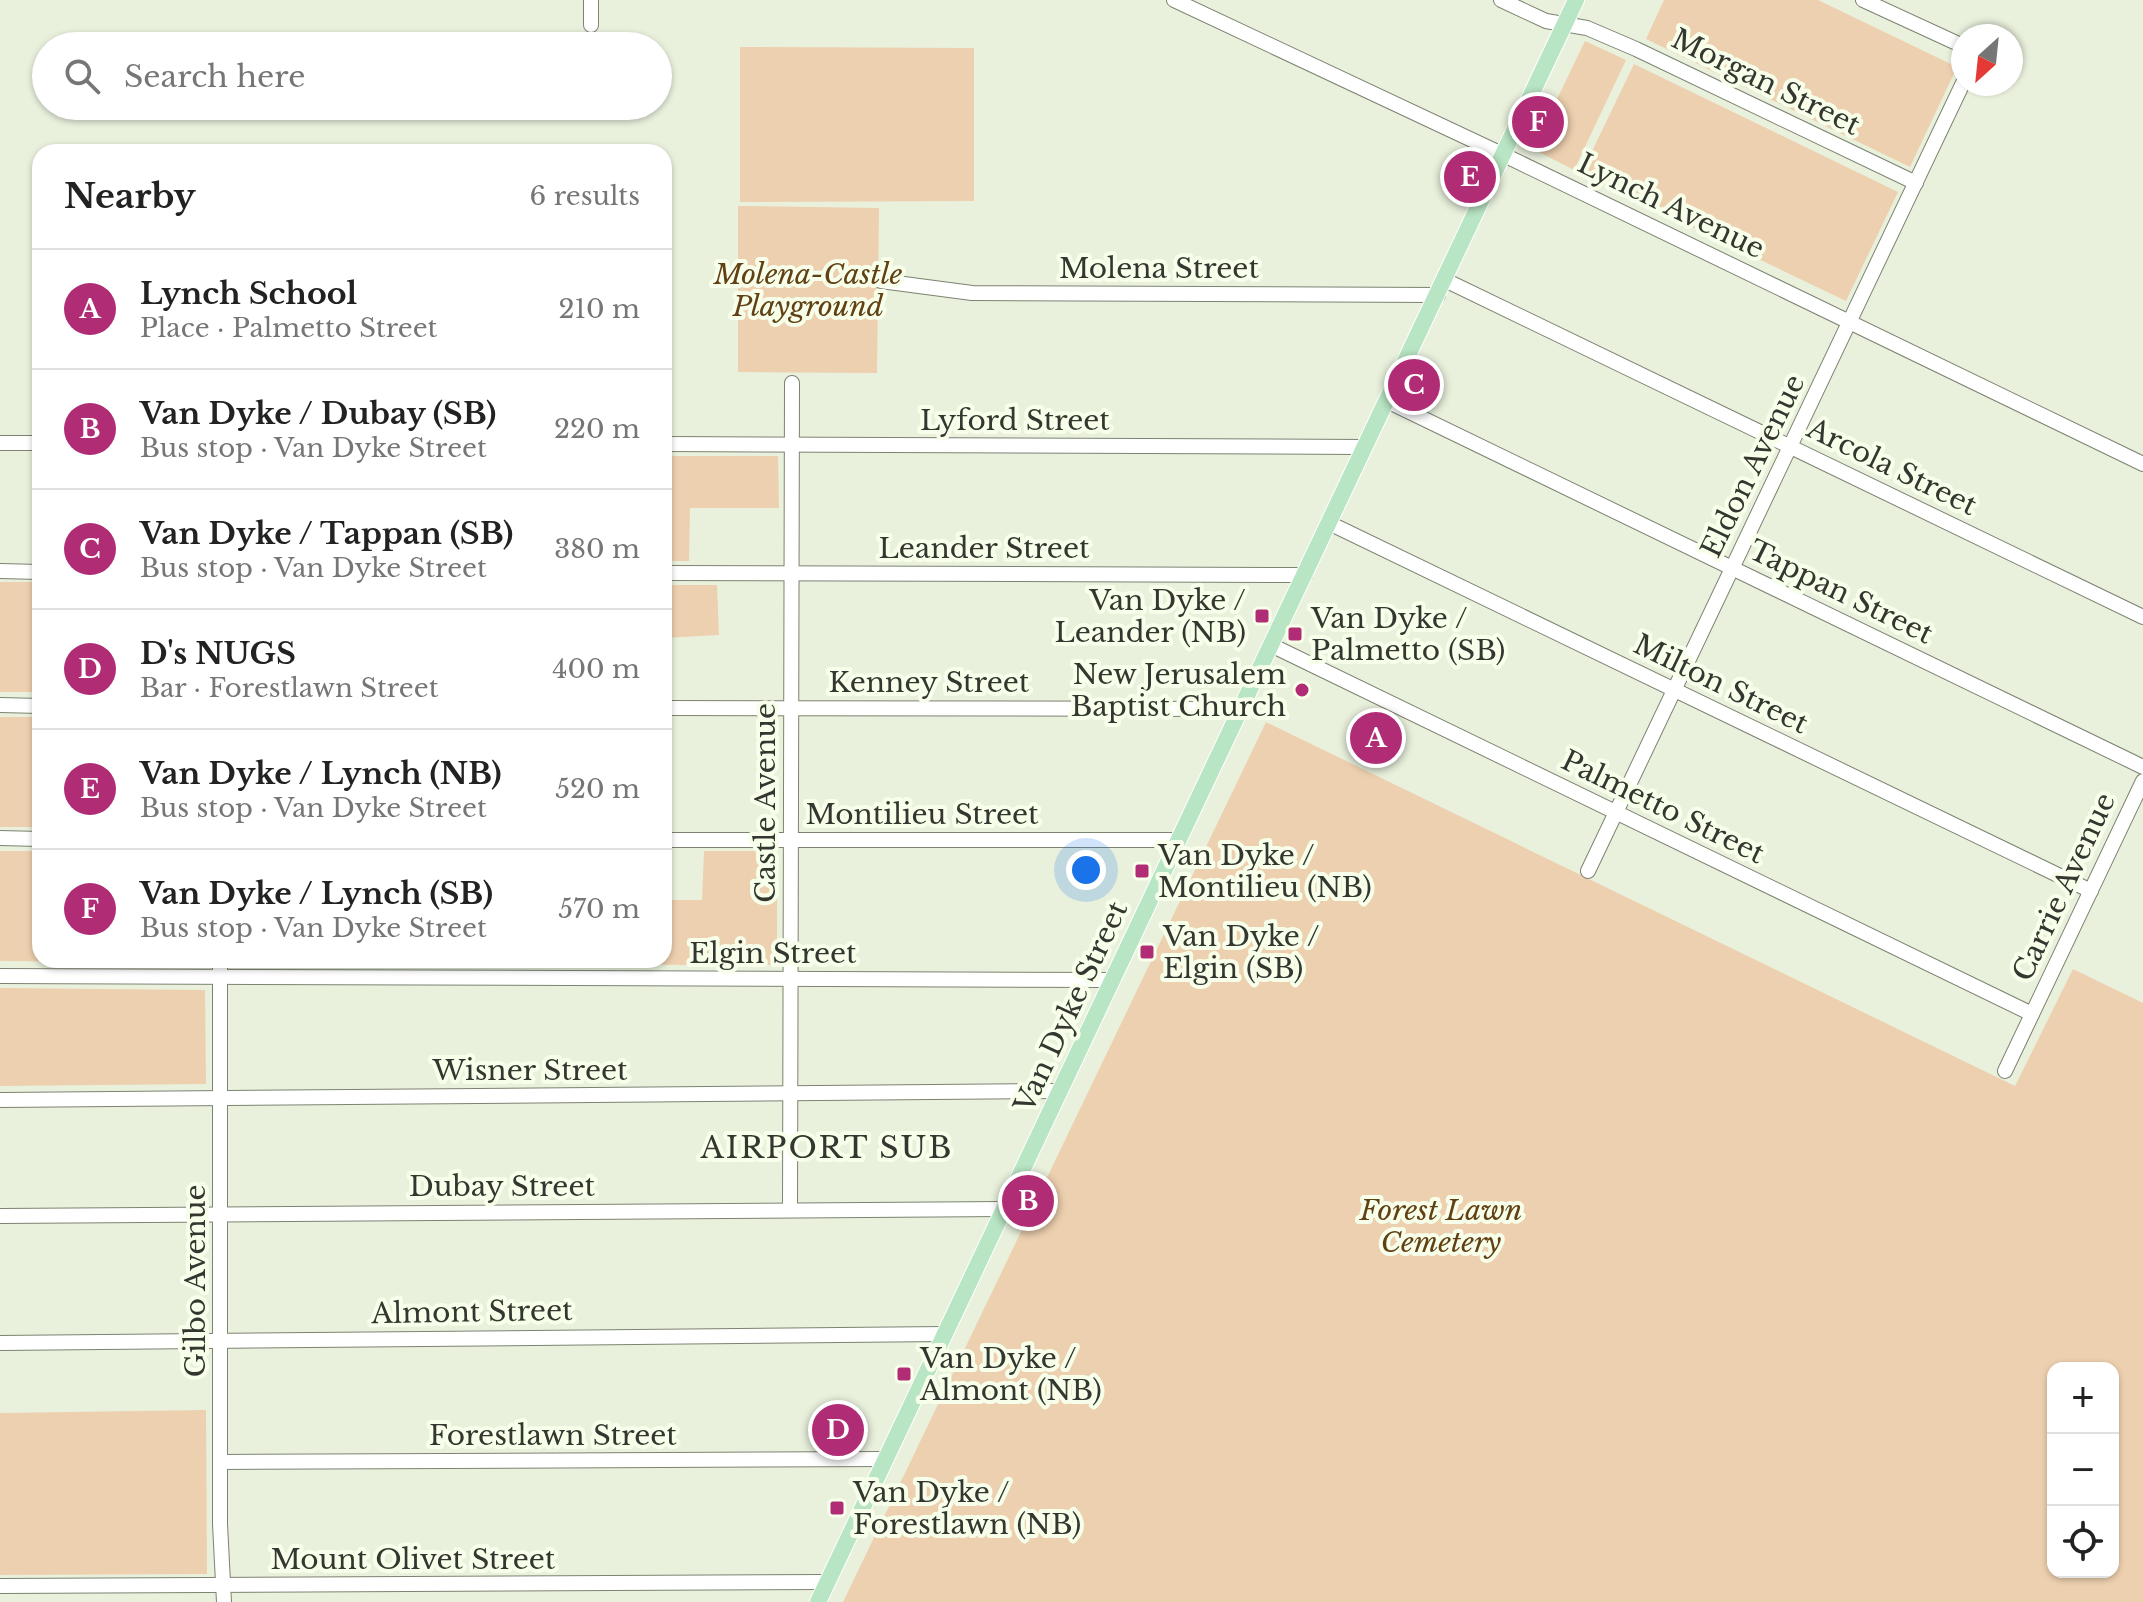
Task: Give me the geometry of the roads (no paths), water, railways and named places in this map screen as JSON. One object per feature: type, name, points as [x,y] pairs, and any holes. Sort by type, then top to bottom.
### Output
[{"type":"main road","name":"Van Dyke Street","points":[[818,1602],[1576,0]]},
{"type":"street","points":[[591,0],[591,25]]},
{"type":"street","name":"Lynch Avenue","points":[[1174,0],[1504,155],[2143,464]]},
{"type":"street","name":"Morgan Street","points":[[1501,0],[1563,25],[1587,28],[1636,49],[1916,183]]},
{"type":"street","points":[[1863,0],[1951,40]]},
{"type":"street","name":"Eldon Avenue","points":[[1588,871],[1957,96]]},
{"type":"street","name":"Molena Street","points":[[881,281],[972,293],[1442,287]]},
{"type":"street","name":"Arcola Street","points":[[1442,287],[1791,447],[2143,617]]},
{"type":"street","name":"Castle Avenue","points":[[790,1210],[792,383]]},
{"type":"street","name":"Tappan Street","points":[[1387,401],[2143,767]]},
{"type":"street","points":[[0,443],[32,443]]},
{"type":"street","name":"Lyford Street","points":[[672,444],[1365,447]]},
{"type":"street","name":"Milton Street","points":[[1329,523],[2091,891]]},
{"type":"street","points":[[0,571],[32,572]]},
{"type":"street","name":"Leander Street","points":[[672,573],[1305,575]]},
{"type":"street","name":"Palmetto Street","points":[[1271,645],[2032,1014]]},
{"type":"street","points":[[0,705],[32,706]]},
{"type":"street","name":"Kenney Street","points":[[672,708],[1241,709]]},
{"type":"street","name":"Carrie Avenue","points":[[2005,1071],[2143,781]]},
{"type":"street","points":[[0,838],[32,839]]},
{"type":"street","name":"Montilieu Street","points":[[672,840],[1179,840]]},
{"type":"street","name":"Gilbo Avenue","points":[[220,968],[221,1586],[224,1602]]},
{"type":"street","name":"Elgin Street","points":[[0,976],[1113,980]]},
{"type":"street","name":"Wisner Street","points":[[0,1100],[1060,1091]]},
{"type":"street","name":"Dubay Street","points":[[0,1216],[1004,1209]]},
{"type":"street","name":"Almont Street","points":[[0,1343],[945,1334]]},
{"type":"street","name":"Forestlawn Street","points":[[221,1462],[885,1459]]},
{"type":"street","name":"Mount Olivet Street","points":[[3,1586],[827,1582]]},
{"type":"street","points":[[3,1586],[9,1602]]},
{"type":"place","name":"Van Dyke / Lynch (SB)","points":[[1538,122]]},
{"type":"place","name":"Van Dyke / Lynch (NB)","points":[[1470,177]]},
{"type":"place","name":"Van Dyke / Tappan (SB)","points":[[1414,385]]},
{"type":"place","name":"Van Dyke / Leander (NB)","points":[[1262,616]]},
{"type":"place","name":"Van Dyke / Palmetto (SB)","points":[[1295,634]]},
{"type":"place","name":"New Jerusalem Baptist Church","points":[[1302,690]]},
{"type":"place","name":"Lynch School","points":[[1376,738]]},
{"type":"place","name":"Van Dyke / Montilieu (NB)","points":[[1142,871]]},
{"type":"place","name":"Van Dyke / Elgin (SB)","points":[[1147,952]]},
{"type":"place","name":"Van Dyke / Dubay (SB)","points":[[1028,1201]]},
{"type":"place","name":"Van Dyke / Almont (NB)","points":[[904,1374]]},
{"type":"place","name":"D's NUGS","points":[[838,1430]]},
{"type":"place","name":"Van Dyke / Forestlawn (NB)","points":[[837,1508]]},
{"type":"district","name":"AIRPORT SUB","points":[[827,1147]]},
{"type":"park label","name":"Molena-Castle Playground","points":[[808,290]]},
{"type":"park label","name":"Forest Lawn Cemetery","points":[[1441,1226]]}]
